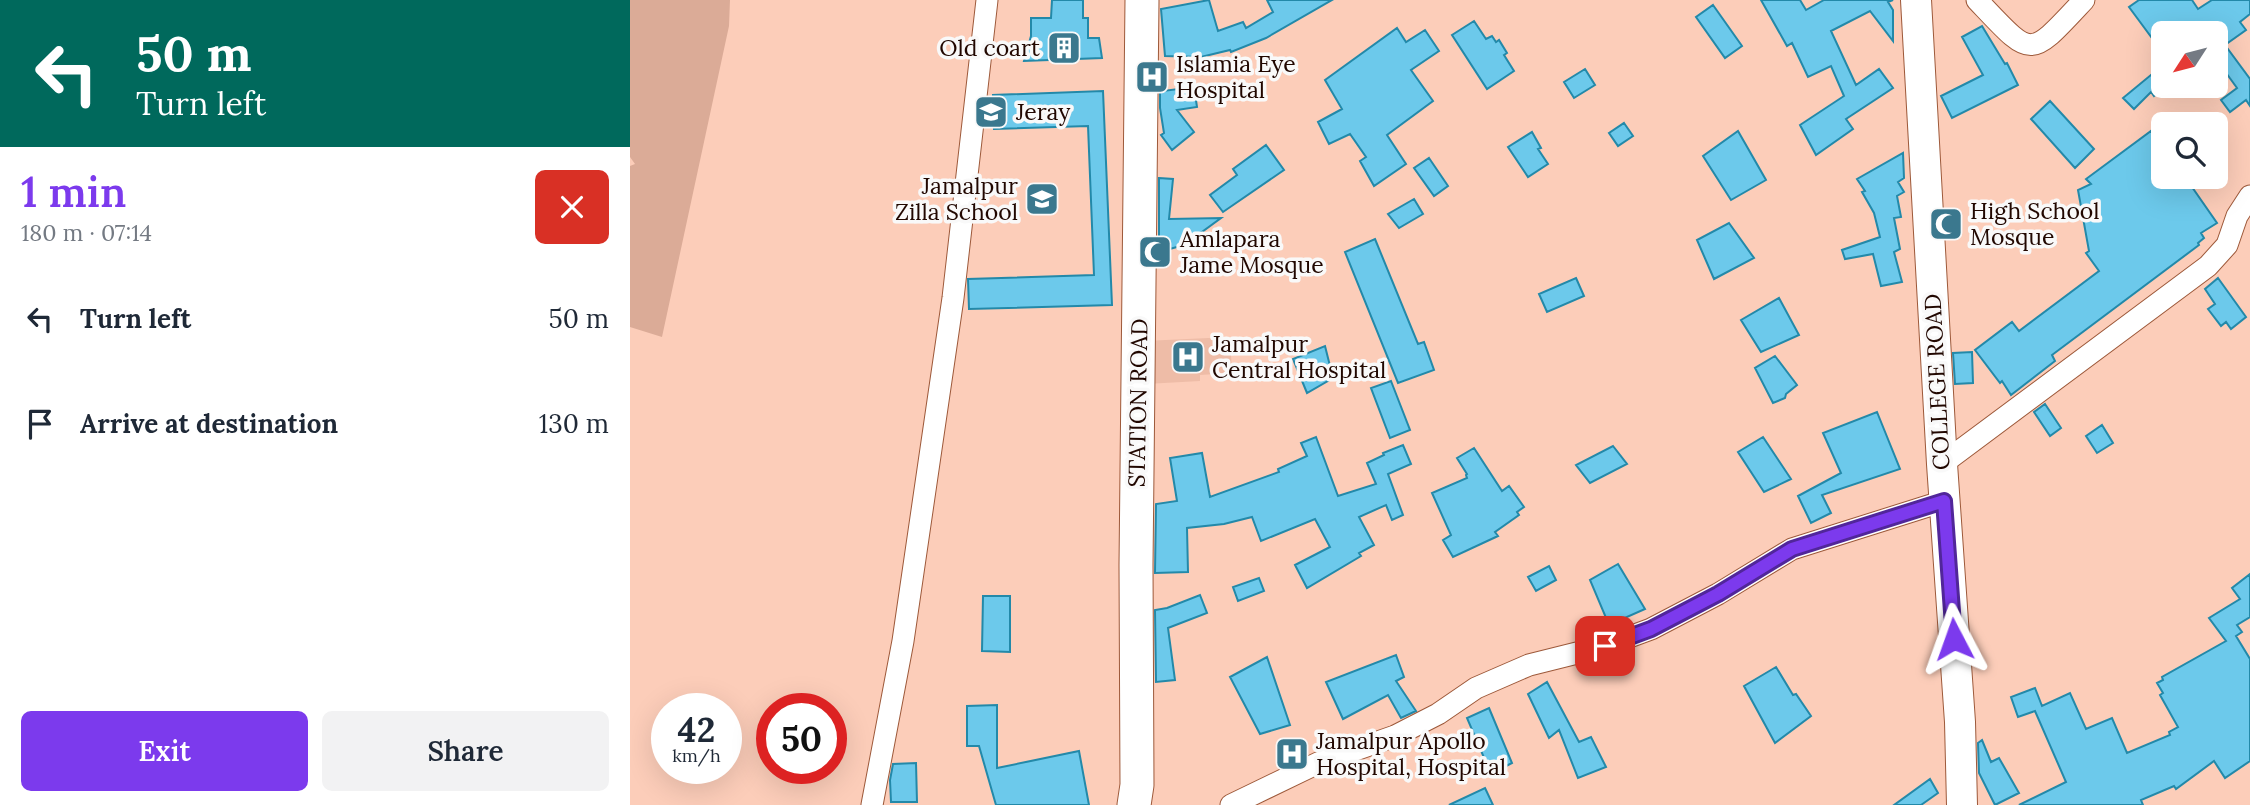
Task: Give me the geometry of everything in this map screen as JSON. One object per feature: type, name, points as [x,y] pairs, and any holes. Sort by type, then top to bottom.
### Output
[{"type":"main road","name":"STATION ROAD","points":[[1134,805],[1137,785],[1136,565],[1142,0]]},
{"type":"main road","name":"COLLEGE ROAD","points":[[1916,0],[1944,501],[1960,722],[1962,805]]},
{"type":"street","points":[[872,805],[902,640],[953,298],[987,0]]},
{"type":"street","points":[[1976,0],[2014,38],[2022,44],[2033,46],[2044,42],[2084,0]]},
{"type":"street","points":[[1942,464],[2208,266],[2227,245],[2236,216],[2250,196]]},
{"type":"street","points":[[1231,805],[1318,763],[1395,736],[1438,714],[1476,688],[1529,665],[1605,646],[1651,629],[1718,594],[1792,549],[1944,501]]},
{"type":"shaded area","points":[[630,0],[730,0],[729,26],[662,337],[630,327],[630,166],[635,164],[630,157]]},
{"type":"shaded area","name":"Jamalpur Central Hospital","points":[[1230,337],[1232,373],[1200,375],[1200,381],[1146,384],[1144,341]]},
{"type":"building","points":[[1052,0],[1083,0],[1083,18],[1088,18],[1088,38],[1099,38],[1102,58],[1024,61],[1031,36],[1031,18],[1051,18]]},
{"type":"building","points":[[1209,0],[1218,31],[1243,22],[1246,28],[1273,12],[1267,0],[1332,0],[1266,38],[1231,52],[1230,50],[1201,57],[1165,56],[1161,9]]},
{"type":"building","points":[[1761,0],[1800,0],[1806,10],[1824,0],[1893,0],[1888,2],[1893,10],[1893,41],[1870,11],[1831,31],[1856,85],[1879,69],[1893,88],[1846,119],[1853,129],[1816,155],[1800,125],[1844,96],[1831,66],[1808,77],[1792,43],[1787,46]]},
{"type":"building","points":[[2139,0],[2192,0],[2198,9],[2212,0],[2250,0],[2250,14],[2240,22],[2246,30],[2228,43],[2228,21],[2151,21],[2151,37],[2129,7]]},
{"type":"building","points":[[1713,5],[1742,46],[1725,58],[1696,17]]},
{"type":"building","points":[[1474,21],[1486,39],[1492,36],[1496,42],[1499,40],[1514,71],[1487,89],[1452,35]]},
{"type":"building","points":[[1982,26],[2018,85],[1952,118],[1941,96],[1983,75],[1962,37]]},
{"type":"building","points":[[1397,28],[1406,42],[1425,30],[1439,51],[1411,70],[1433,101],[1387,135],[1406,164],[1374,186],[1360,161],[1366,157],[1350,134],[1329,144],[1318,122],[1342,109],[1325,80]]},
{"type":"building","points":[[2228,49],[2250,79],[2250,106],[2246,100],[2230,112],[2221,100],[2228,98],[2228,95],[2237,88],[2228,76]]},
{"type":"building","points":[[1585,69],[1595,85],[1574,98],[1564,82]]},
{"type":"building","points":[[2151,75],[2151,92],[2134,109],[2123,98]]},
{"type":"building","points":[[1194,87],[1197,107],[1177,110],[1194,132],[1172,150],[1161,135],[1164,133],[1160,88],[1163,91]]},
{"type":"building","points":[[1103,91],[1112,305],[969,309],[968,279],[1094,275],[1088,126],[994,129],[993,95]]},
{"type":"building","points":[[2050,101],[2094,149],[2075,168],[2031,119]]},
{"type":"building","points":[[1624,123],[1633,136],[1618,146],[1609,133]]},
{"type":"building","points":[[1738,131],[1766,180],[1731,200],[1703,156]]},
{"type":"building","points":[[2151,131],[2151,189],[2193,189],[2217,223],[2201,233],[2204,238],[2199,245],[2052,355],[2055,361],[2011,395],[1975,350],[2012,322],[2019,331],[2099,271],[2086,253],[2089,251],[2078,190],[2091,184],[2086,179]]},
{"type":"building","points":[[1532,132],[1541,148],[1538,149],[1548,164],[1528,177],[1508,147]]},
{"type":"building","points":[[1266,145],[1284,170],[1223,212],[1210,195],[1237,175],[1233,169]]},
{"type":"building","points":[[1903,153],[1904,178],[1898,182],[1904,192],[1897,196],[1901,217],[1894,218],[1900,249],[1894,252],[1902,282],[1881,286],[1873,254],[1845,259],[1842,250],[1880,237],[1874,213],[1857,179]]},
{"type":"building","points":[[1429,158],[1448,186],[1434,196],[1414,168]]},
{"type":"building","points":[[1159,178],[1173,179],[1169,219],[1221,218],[1184,245],[1166,250],[1166,257],[1159,256]]},
{"type":"building","points":[[1414,199],[1423,214],[1399,228],[1388,214]]},
{"type":"building","points":[[1729,223],[1754,258],[1714,279],[1697,240]]},
{"type":"building","points":[[1375,239],[1418,344],[1424,342],[1434,370],[1398,383],[1345,252]]},
{"type":"building","points":[[1576,278],[1584,296],[1547,312],[1539,294]]},
{"type":"building","points":[[2218,278],[2246,317],[2231,329],[2226,322],[2221,326],[2208,309],[2215,304],[2205,289]]},
{"type":"building","points":[[1779,298],[1799,335],[1761,352],[1741,320]]},
{"type":"building","points":[[1325,346],[1333,378],[1307,393],[1293,359]]},
{"type":"building","points":[[1972,352],[1973,383],[1955,384],[1953,353]]},
{"type":"building","points":[[1775,356],[1797,385],[1785,398],[1773,403],[1755,368]]},
{"type":"building","points":[[1391,381],[1410,430],[1390,438],[1371,388]]},
{"type":"building","points":[[2045,404],[2061,428],[2050,436],[2034,412]]},
{"type":"building","points":[[1877,412],[1900,469],[1822,495],[1831,513],[1811,523],[1798,496],[1841,473],[1823,433]]},
{"type":"building","points":[[2102,425],[2113,443],[2097,453],[2086,436]]},
{"type":"building","points":[[1316,437],[1338,496],[1376,484],[1367,463],[1384,455],[1383,453],[1403,445],[1411,464],[1388,474],[1403,515],[1392,520],[1386,505],[1359,517],[1374,545],[1359,553],[1361,556],[1307,588],[1295,565],[1330,547],[1315,519],[1261,541],[1252,517],[1224,524],[1187,528],[1188,572],[1155,573],[1156,504],[1177,501],[1170,458],[1202,453],[1210,497],[1279,472],[1278,469],[1307,456],[1301,443]]},
{"type":"building","points":[[1763,437],[1791,479],[1764,492],[1738,452]]},
{"type":"building","points":[[1613,446],[1627,464],[1590,483],[1576,465]]},
{"type":"building","points":[[1474,448],[1502,491],[1509,486],[1524,507],[1517,512],[1519,515],[1495,532],[1498,536],[1453,557],[1443,540],[1451,535],[1432,493],[1467,478],[1457,458]]},
{"type":"building","points":[[1618,564],[1645,609],[1609,625],[1590,580]]},
{"type":"building","points":[[1549,566],[1556,580],[1536,591],[1528,577]]},
{"type":"building","points":[[2250,574],[2250,617],[2237,625],[2242,632],[2236,636],[2250,659],[2250,761],[2225,778],[2214,761],[2176,789],[2174,786],[2141,800],[2143,805],[2019,805],[2066,782],[2035,711],[2018,717],[2011,697],[2035,688],[2042,706],[2070,693],[2086,729],[2112,718],[2127,753],[2170,735],[2169,732],[2178,727],[2160,695],[2163,693],[2157,683],[2163,680],[2162,677],[2226,641],[2209,618],[2240,599],[2232,588]]},
{"type":"building","points":[[1259,578],[1264,591],[1238,601],[1233,587]]},
{"type":"building","points":[[1200,595],[1207,613],[1168,628],[1175,680],[1156,682],[1155,610]]},
{"type":"building","points":[[983,596],[1010,596],[1010,652],[982,651]]},
{"type":"building","points":[[1396,655],[1404,677],[1396,681],[1416,711],[1401,718],[1388,695],[1343,719],[1326,682]]},
{"type":"building","points":[[1267,657],[1290,725],[1260,734],[1230,677]]},
{"type":"building","points":[[1776,667],[1793,695],[1796,694],[1811,716],[1775,743],[1744,686]]},
{"type":"building","points":[[1547,682],[1579,742],[1591,737],[1606,767],[1578,778],[1559,730],[1549,738],[1528,694]]},
{"type":"building","points":[[997,705],[997,768],[1079,751],[1089,805],[996,805],[979,746],[967,746],[967,706]]},
{"type":"building","points":[[1489,708],[1512,763],[1491,774],[1467,718]]},
{"type":"building","points":[[1982,740],[1991,762],[1999,758],[2019,793],[1995,805],[1979,773],[1978,743]]},
{"type":"building","points":[[916,763],[917,802],[891,802],[890,780],[893,764]]},
{"type":"building","points":[[1930,779],[1938,793],[1921,805],[1894,805]]},
{"type":"building","points":[[1485,788],[1493,805],[1449,805]]},
{"type":"place","name":"Old coart","points":[[1064,48]]},
{"type":"place","name":"Islamia Eye Hospital","points":[[1152,77]]},
{"type":"place","name":"Jeray","points":[[991,112]]},
{"type":"place","name":"Jamalpur Zilla School","points":[[1042,199]]},
{"type":"place","name":"High School Mosque","points":[[1946,224]]},
{"type":"place","name":"Amlapara Jame Mosque","points":[[1155,252]]},
{"type":"place","name":"Jamalpur Central Hospital","points":[[1188,357]]},
{"type":"place","name":"Jamalpur Apollo Hospital, Hospital","points":[[1292,754]]},
{"type":"route","points":[[1605,646],[1651,629],[1718,594],[1792,549],[1944,501],[1954,639]]}]
